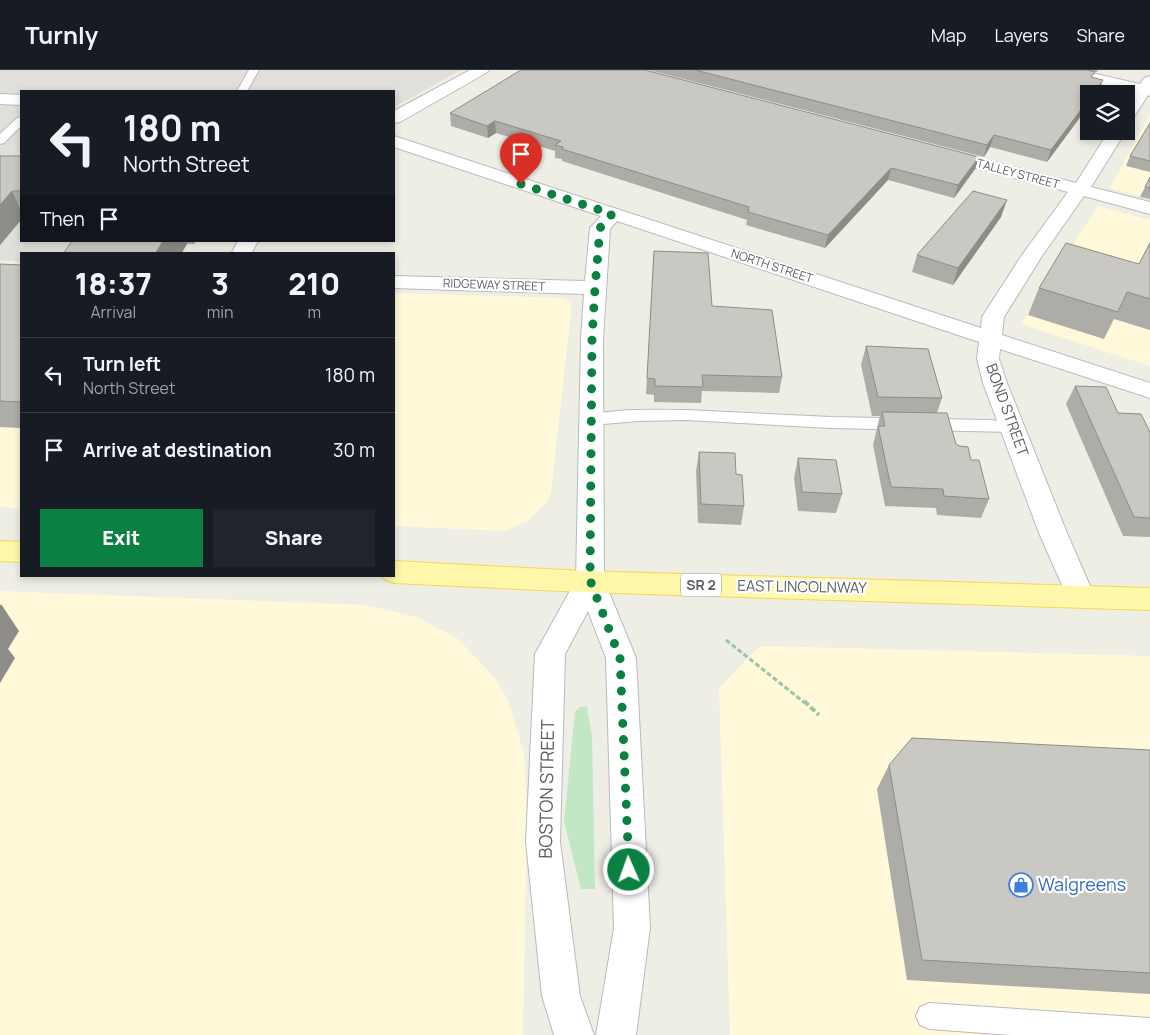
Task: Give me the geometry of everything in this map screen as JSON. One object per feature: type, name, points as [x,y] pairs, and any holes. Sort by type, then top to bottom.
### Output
[{"type":"main road","points":[[0,551],[20,552]]},
{"type":"main road","name":"EAST LINCOLNWAY","points":[[395,572],[495,579],[590,580],[669,585],[1080,595],[1150,599]]},
{"type":"street","points":[[395,117],[481,70]]},
{"type":"street","points":[[1058,70],[1148,87],[1135,105]]},
{"type":"street","points":[[0,99],[20,100]]},
{"type":"street","name":"BOND STREET","points":[[1080,595],[1012,427],[988,359],[989,338],[993,317],[1032,255],[1080,190],[1112,140]]},
{"type":"street","name":"NORTH STREET","points":[[395,141],[1150,391]]},
{"type":"street","name":"TALLEY STREET","points":[[921,148],[1150,208]]},
{"type":"street","name":"BOSTON STREET","points":[[612,214],[600,228],[595,288],[592,339],[590,580],[620,658],[632,928],[616,1035]]},
{"type":"street","name":"RIDGEWAY STREET","points":[[395,282],[595,288]]},
{"type":"street","name":"BOSTON STREET","points":[[574,1035],[560,996],[544,842],[550,654],[590,580]]},
{"type":"lane","points":[[243,90],[254,70]]},
{"type":"lane","points":[[0,142],[20,121]]},
{"type":"lane","points":[[592,420],[623,416],[737,416],[844,424],[982,424],[1012,427]]},
{"type":"lane","points":[[929,1016],[1150,1031]]},
{"type":"path","points":[[726,640],[789,688],[819,715]]},
{"type":"shaded area","points":[[0,70],[461,70],[395,106],[395,90],[20,90],[20,242],[98,242],[91,252],[20,252],[20,261],[0,260]]},
{"type":"shaded area","points":[[1150,114],[1150,199],[1110,188]]},
{"type":"shaded area","points":[[1098,206],[1150,220],[1150,366],[1021,324]]},
{"type":"shaded area","points":[[0,279],[20,280],[20,508],[0,507]]},
{"type":"shaded area","points":[[395,293],[564,298],[572,303],[551,492],[547,502],[528,521],[505,531],[395,526]]},
{"type":"shaded area","points":[[0,591],[365,605],[417,617],[458,639],[495,678],[507,698],[524,753],[527,810],[523,1035],[0,1035]]},
{"type":"shaded area","points":[[760,646],[1150,656],[1150,1035],[730,1035],[719,688]]},
{"type":"green space","points":[[580,707],[587,707],[592,736],[595,889],[581,889],[564,822],[575,712]]},
{"type":"building","points":[[521,70],[645,70],[979,157],[958,185],[891,168],[828,235],[748,212],[749,207],[562,149],[563,147],[555,145],[561,141],[495,121],[487,126],[450,113]]},
{"type":"building","points":[[695,70],[1087,70],[1095,72],[1091,77],[1103,80],[1099,85],[1080,85],[1080,111],[1051,150],[994,135],[987,145]]},
{"type":"building","points":[[1150,123],[1150,161],[1130,156]]},
{"type":"building","points":[[0,156],[20,156],[20,191],[12,191],[0,205]]},
{"type":"building","points":[[1150,177],[1150,188],[1145,187]]},
{"type":"building","points":[[973,191],[1007,200],[958,268],[917,255]]},
{"type":"building","points":[[71,242],[162,242],[156,252],[64,252]]},
{"type":"building","points":[[1066,243],[1139,264],[1150,243],[1150,299],[1127,292],[1118,312],[1039,288]]},
{"type":"building","points":[[654,251],[708,253],[712,306],[772,310],[782,377],[702,375],[703,387],[655,386],[655,379],[647,378]]},
{"type":"building","points":[[0,264],[20,265],[20,402],[0,401]]},
{"type":"building","points":[[866,346],[928,349],[942,398],[878,397]]},
{"type":"building","points":[[1075,386],[1106,387],[1118,413],[1141,414],[1150,432],[1150,518],[1134,517]]},
{"type":"building","points":[[882,412],[947,413],[956,444],[968,447],[971,460],[979,460],[989,499],[944,496],[943,489],[891,487],[878,426],[885,426]]},
{"type":"building","points":[[699,452],[735,453],[736,474],[742,475],[744,506],[701,504]]},
{"type":"building","points":[[798,458],[836,460],[842,494],[802,492]]},
{"type":"building","name":"Walgreens","points":[[912,738],[1150,750],[1150,973],[922,960],[889,765]]},
{"type":"place","name":"Walgreens","points":[[1021,885]]},
{"type":"route","points":[[521,184],[612,214],[600,228],[595,288],[592,339],[590,580],[620,658],[629,870]]}]
